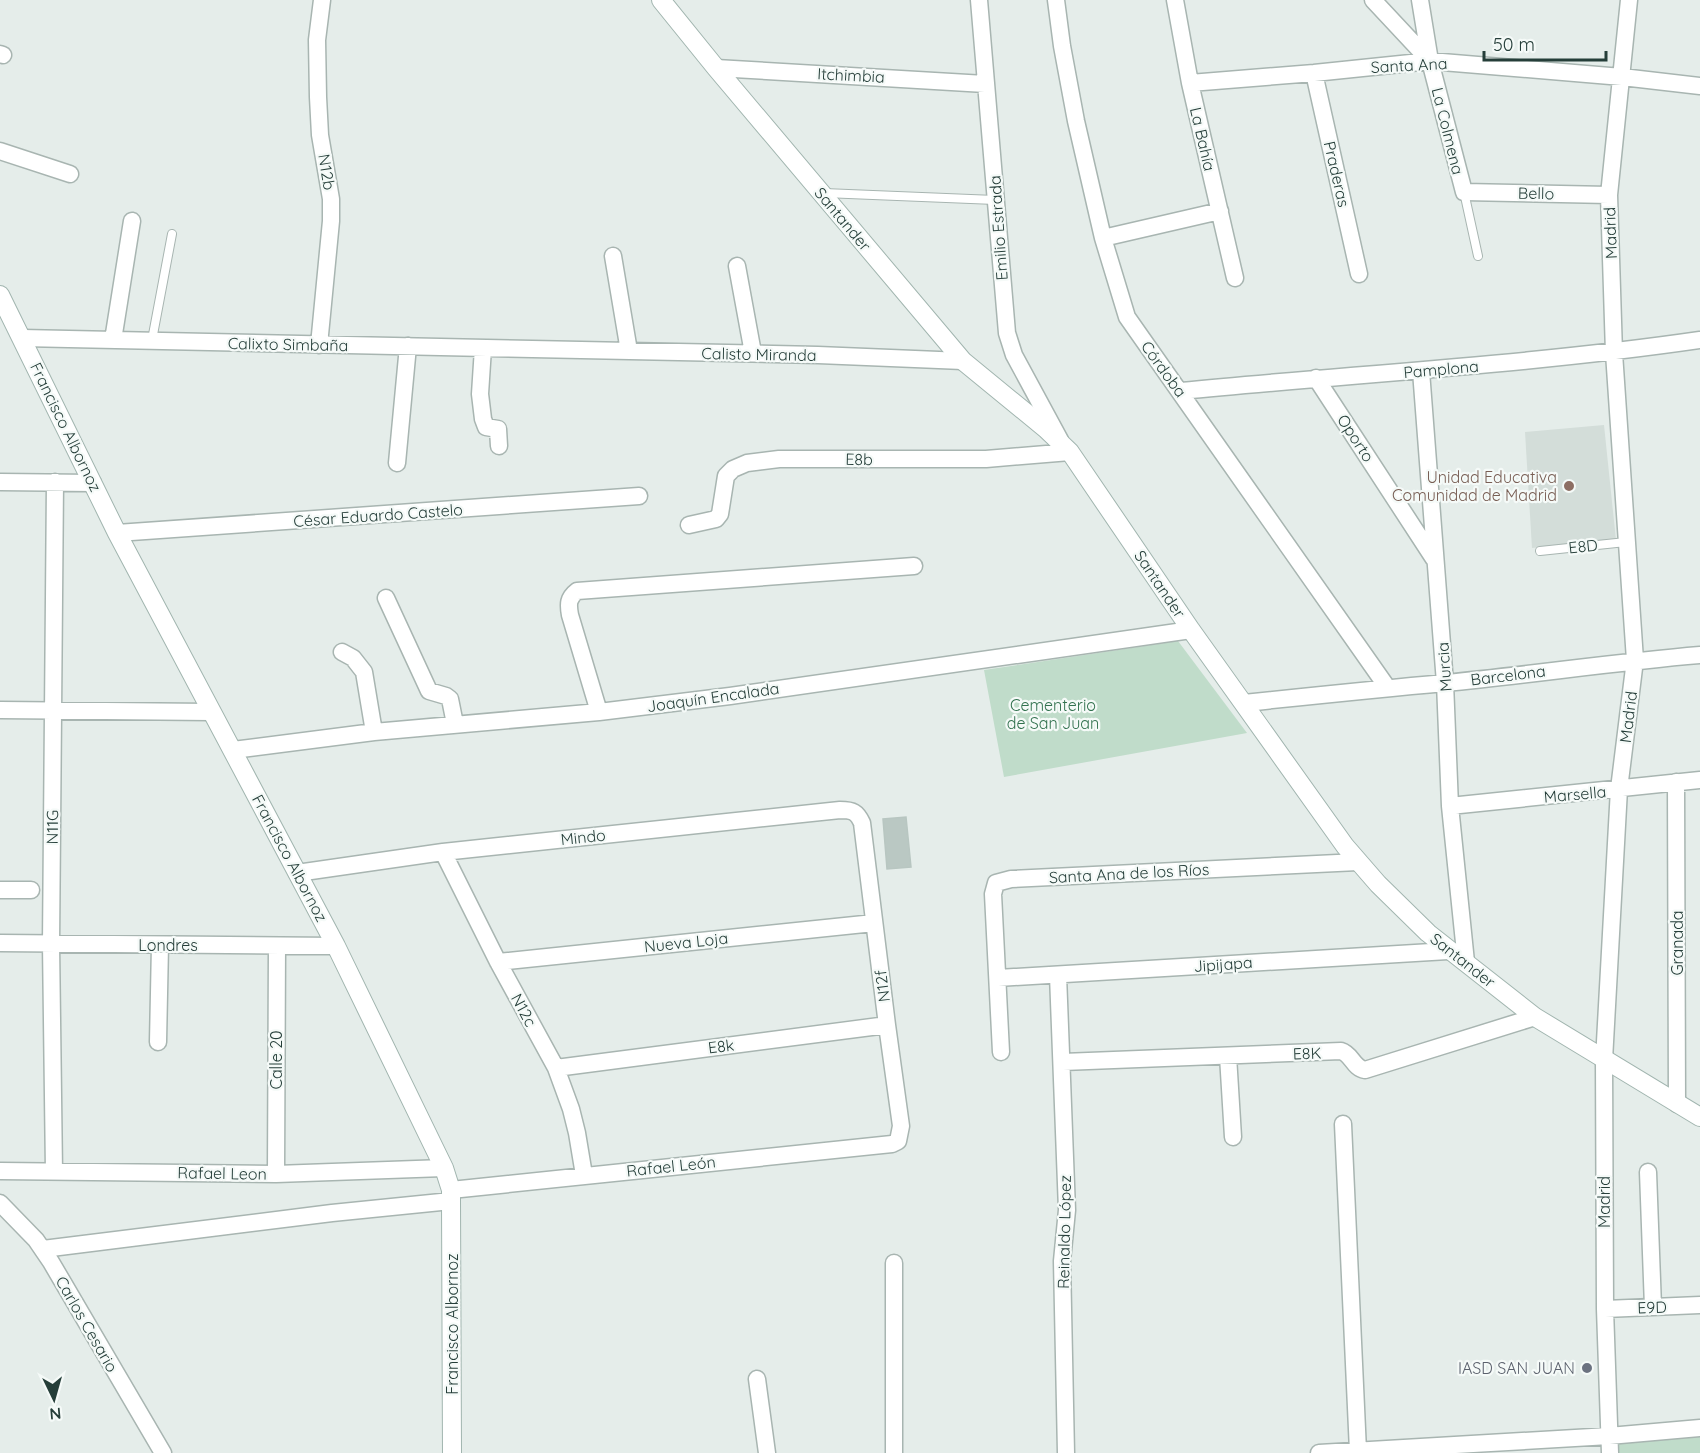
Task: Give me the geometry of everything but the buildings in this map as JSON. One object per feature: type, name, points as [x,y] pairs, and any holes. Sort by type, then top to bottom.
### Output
[{"type":"street","name":"N12b","points":[[318,345],[331,221],[331,199],[320,135],[318,86],[318,17],[322,0]]},
{"type":"street","name":"Santander","points":[[661,0],[963,361],[1066,448],[1191,630],[1358,862],[1405,912],[1448,951],[1466,962],[1535,1017],[1700,1117]]},
{"type":"street","name":"Emilio Estrada","points":[[979,0],[1007,333],[1014,355],[1066,448]]},
{"type":"street","name":"Córdoba","points":[[1056,0],[1076,121],[1103,238],[1127,317],[1387,687]]},
{"type":"street","name":"La Bahía","points":[[1175,0],[1190,83],[1235,278]]},
{"type":"street","points":[[1373,0],[1430,61]]},
{"type":"street","name":"La Colmena","points":[[1420,0],[1430,61],[1464,192]]},
{"type":"street","name":"Madrid","points":[[1610,1453],[1605,1309],[1604,1060],[1619,789],[1635,660],[1614,353],[1609,195],[1629,0]]},
{"type":"street","name":"Santa Ana","points":[[1190,83],[1430,61],[1700,86]]},
{"type":"street","name":"Itchimbia","points":[[716,68],[985,84]]},
{"type":"street","name":"Praderas","points":[[1314,73],[1359,274]]},
{"type":"street","points":[[0,151],[70,174]]},
{"type":"street","name":"Bello","points":[[1464,192],[1609,195]]},
{"type":"street","points":[[1103,238],[1220,211]]},
{"type":"street","points":[[113,340],[132,221]]},
{"type":"street","points":[[613,256],[629,351]]},
{"type":"street","points":[[736,266],[753,354]]},
{"type":"street","name":"Francisco Albornoz","points":[[0,296],[117,533],[336,946],[444,1168],[451,1195],[452,1453]]},
{"type":"street","name":"Calixto Simbaña","points":[[22,338],[554,349]]},
{"type":"street","name":"Pamplona","points":[[1181,391],[1614,353],[1700,340]]},
{"type":"street","points":[[397,463],[408,346]]},
{"type":"street","points":[[483,348],[481,408],[486,427],[498,429],[499,446]]},
{"type":"street","name":"Calisto Miranda","points":[[554,349],[963,361]]},
{"type":"street","name":"Murcia","points":[[1421,371],[1445,683],[1450,806],[1466,962]]},
{"type":"street","name":"Oporto","points":[[1316,378],[1435,560]]},
{"type":"street","name":"E8b","points":[[689,525],[716,519],[721,510],[726,476],[740,466],[760,460],[986,459],[1066,448]]},
{"type":"street","points":[[0,482],[93,483]]},
{"type":"street","name":"N11G","points":[[54,1172],[51,944],[55,482]]},
{"type":"street","name":"César Eduardo Castelo","points":[[117,533],[639,496]]},
{"type":"street","points":[[599,712],[570,615],[571,596],[578,591],[914,566]]},
{"type":"street","points":[[386,598],[429,691],[450,699],[455,724]]},
{"type":"street","name":"Joaquín Encalada","points":[[233,750],[374,732],[599,712],[730,696],[1191,630]]},
{"type":"street","points":[[342,652],[353,658],[364,672],[374,732]]},
{"type":"street","name":"Barcelona","points":[[1244,703],[1445,683],[1635,660],[1700,655]]},
{"type":"street","points":[[0,711],[211,712]]},
{"type":"street","name":"Marsella","points":[[1450,806],[1700,780]]},
{"type":"street","name":"Granada","points":[[1676,782],[1677,1104]]},
{"type":"street","name":"Mindo","points":[[297,873],[443,852],[840,810],[856,812],[862,823]]},
{"type":"street","name":"N12f","points":[[862,823],[902,1126],[898,1141],[892,1144]]},
{"type":"street","name":"N12c","points":[[443,852],[498,962],[556,1068],[571,1109],[579,1140],[584,1175]]},
{"type":"street","name":"Santa Ana de los Ríos","points":[[998,978],[993,894],[996,883],[1002,881],[1358,862]]},
{"type":"street","points":[[0,890],[31,890]]},
{"type":"street","name":"Nueva Loja","points":[[498,962],[874,922]]},
{"type":"street","name":"Londres","points":[[0,943],[336,946]]},
{"type":"street","points":[[158,1042],[160,945]]},
{"type":"street","name":"Calle 20","points":[[276,1174],[277,946]]},
{"type":"street","name":"Jipijapa","points":[[998,978],[1448,951]]},
{"type":"street","name":"Reinaldo López","points":[[1058,975],[1067,1210],[1062,1261],[1066,1453]]},
{"type":"street","points":[[998,978],[1001,1052]]},
{"type":"street","name":"E8K","points":[[1063,1062],[1341,1051],[1348,1054],[1357,1066],[1365,1070],[1535,1017]]},
{"type":"street","name":"E8k","points":[[556,1068],[887,1025]]},
{"type":"street","points":[[1228,1056],[1233,1137]]},
{"type":"street","points":[[1343,1124],[1358,1451]]},
{"type":"street","name":"Rafael León","points":[[43,1250],[332,1213],[584,1175],[892,1144]]},
{"type":"street","name":"Rafael Leon","points":[[0,1171],[276,1174],[444,1168]]},
{"type":"street","points":[[1648,1172],[1653,1307]]},
{"type":"street","name":"Carlos Cesario","points":[[0,1203],[43,1250],[163,1453]]},
{"type":"street","points":[[894,1263],[894,1453]]},
{"type":"street","name":"E9D","points":[[1605,1309],[1700,1305]]},
{"type":"street","points":[[757,1379],[767,1453]]},
{"type":"street","points":[[1319,1453],[1419,1450],[1700,1428]]},
{"type":"lane","points":[[821,192],[995,200]]},
{"type":"lane","points":[[1464,192],[1478,256]]},
{"type":"lane","points":[[152,340],[172,234]]},
{"type":"lane","name":"E8D","points":[[1540,551],[1626,542]]},
{"type":"shaded area","name":"Unidad Educativa Comunidad de Madrid","points":[[1604,425],[1616,540],[1532,548],[1525,432]]},
{"type":"green space","name":"Cementerio de San Juan","points":[[1178,641],[1247,733],[1004,777],[984,670]]},
{"type":"green space","points":[[1700,1435],[1700,1453],[1614,1453],[1613,1442]]},
{"type":"place","name":"Unidad Educativa Comunidad de Madrid","points":[[1569,486]]},
{"type":"place","name":"IASD SAN JUAN","points":[[1587,1368]]}]
